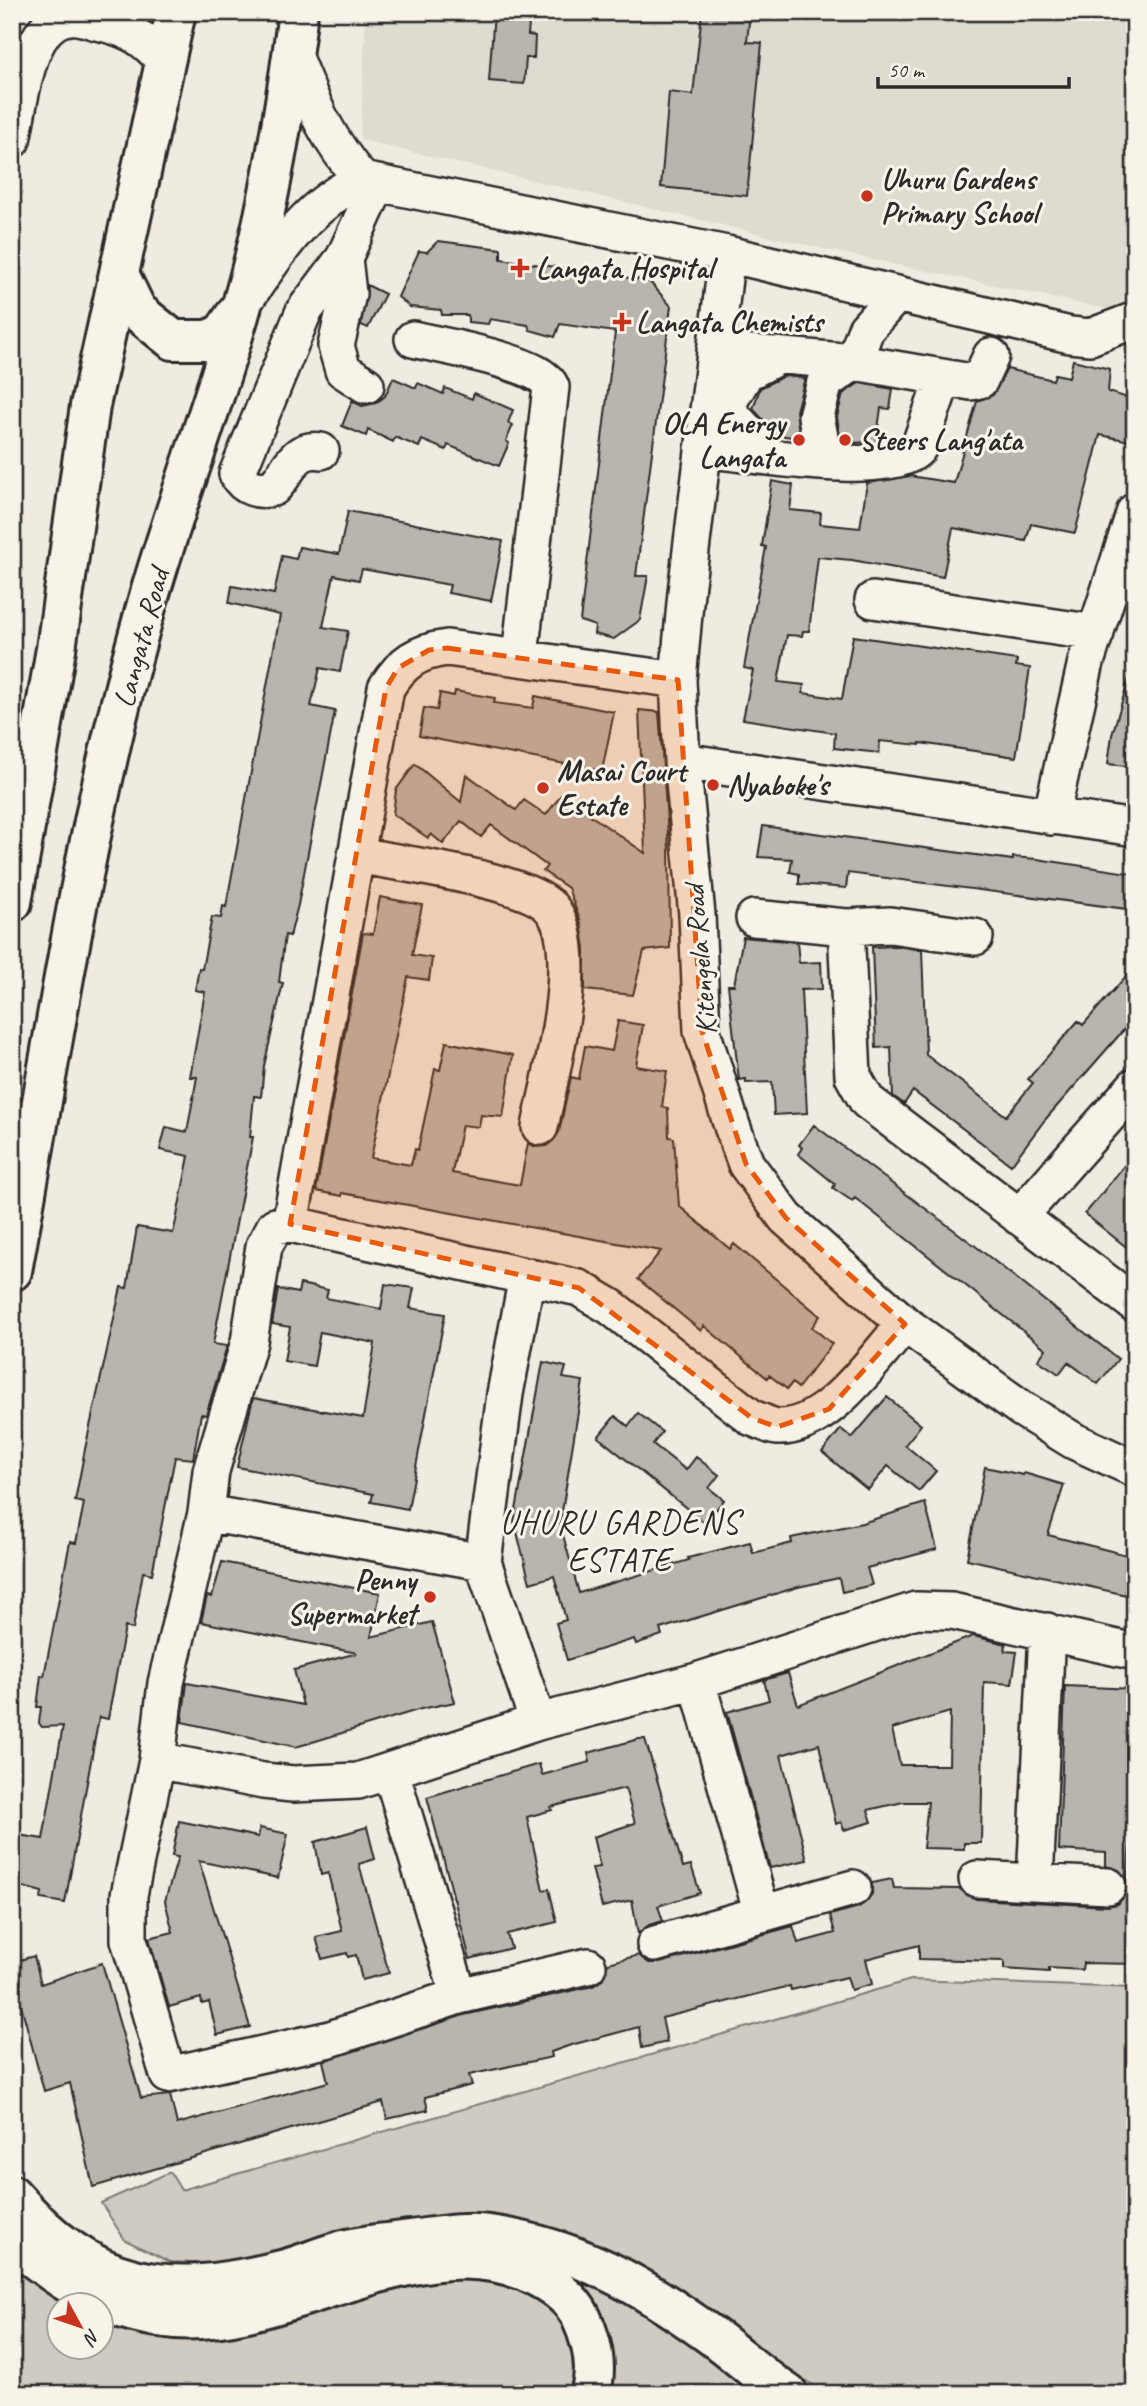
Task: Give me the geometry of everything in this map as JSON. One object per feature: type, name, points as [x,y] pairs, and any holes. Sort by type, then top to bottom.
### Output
[{"type":"main road","points":[[12,902],[56,649],[90,406],[176,12]]},
{"type":"main road","name":"Langata Road","points":[[12,1271],[69,941],[117,727],[151,591],[243,303],[270,190],[298,12]]},
{"type":"main road","points":[[119,274],[137,311],[173,340],[209,341],[223,333],[243,303]]},
{"type":"main road","points":[[12,2195],[57,2238],[107,2273],[151,2285],[211,2285],[283,2269],[351,2248],[423,2238],[486,2234],[553,2247],[601,2265],[657,2298],[788,2394]]},
{"type":"main road","points":[[12,2240],[58,2277],[90,2297],[130,2312],[176,2319],[205,2319],[273,2305],[380,2272],[450,2261],[496,2262],[523,2269],[557,2288],[577,2309],[589,2335],[593,2352],[590,2394]]},
{"type":"street","points":[[12,140],[33,46],[47,25],[63,14],[132,30],[149,43],[165,62]]},
{"type":"street","points":[[293,55],[334,147],[370,181]]},
{"type":"street","points":[[320,451],[309,449],[298,454],[273,488],[258,490],[243,483],[237,474],[304,311],[344,258],[370,181]]},
{"type":"street","points":[[243,303],[284,244],[310,214],[334,192],[370,181],[727,254],[1070,335],[1090,337],[1135,320]]},
{"type":"street","name":"Kitengela Road","points":[[727,254],[678,680],[682,761],[697,915],[702,1031],[746,1164],[786,1218],[905,1324],[1023,1409],[1074,1441],[1135,1469]]},
{"type":"street","points":[[344,258],[348,294],[336,346],[339,364],[366,385]]},
{"type":"street","points":[[841,463],[822,448],[816,416],[825,382],[854,362],[866,329],[897,294]]},
{"type":"street","points":[[413,339],[528,368],[548,379],[551,387],[520,656]]},
{"type":"street","points":[[715,350],[854,362],[943,379],[980,380],[992,356]]},
{"type":"street","points":[[769,455],[725,408],[746,373],[779,356]]},
{"type":"street","points":[[703,449],[841,463],[875,464],[900,459],[916,452],[943,379]]},
{"type":"street","points":[[1051,817],[1096,633],[1135,511]]},
{"type":"street","points":[[873,600],[1096,633]]},
{"type":"street","points":[[290,1224],[386,688],[398,668],[410,658],[429,650],[447,648],[678,680]]},
{"type":"street","points":[[682,761],[1135,828]]},
{"type":"street","points":[[357,855],[508,886],[550,906],[563,927],[568,947],[564,998],[540,1127]]},
{"type":"street","points":[[754,918],[846,927],[890,925],[975,937]]},
{"type":"street","points":[[846,927],[853,1076],[867,1101],[1135,1304]]},
{"type":"street","points":[[1018,1217],[1135,1086]]},
{"type":"street","points":[[588,1966],[459,1996],[330,2039],[168,2075],[129,1940],[127,1916],[157,1760],[166,1683],[206,1513],[211,1471],[249,1342],[264,1247],[275,1226],[290,1224],[527,1276],[593,1295],[752,1418],[777,1427],[799,1423],[829,1409],[905,1324]]},
{"type":"street","points":[[527,1276],[505,1394],[483,1562],[538,1722]]},
{"type":"street","points":[[206,1513],[483,1562]]},
{"type":"street","points":[[157,1760],[263,1781],[293,1784],[358,1780],[391,1772],[538,1722],[697,1681],[916,1611],[952,1611],[1135,1652]]},
{"type":"street","points":[[1035,1882],[1047,1631]]},
{"type":"street","points":[[697,1681],[762,1913]]},
{"type":"street","points":[[391,1772],[459,1996]]},
{"type":"street","points":[[976,1879],[1108,1886]]},
{"type":"street","points":[[655,1944],[853,1888]]},
{"type":"highlighted area","points":[[447,648],[678,680],[702,1031],[746,1164],[786,1218],[905,1324],[829,1409],[777,1427],[752,1418],[579,1288],[290,1224],[386,688],[398,668],[429,650]]},
{"type":"shaded area","name":"Uhuru Gardens Primary School","points":[[366,12],[1135,12],[1135,296],[1111,310],[837,252],[360,140]]},
{"type":"shaded area","points":[[911,1980],[1135,1988],[1135,2394],[829,2394],[776,2364],[660,2277],[583,2237],[529,2224],[461,2214],[389,2222],[216,2264],[170,2262],[125,2240],[101,2203],[170,2172],[181,2190]]},
{"type":"shaded area","points":[[12,2259],[59,2290],[46,2290],[46,2360],[116,2360],[116,2312],[452,2272],[511,2281],[553,2307],[578,2352],[575,2394],[12,2394]]},
{"type":"shaded area","points":[[551,2264],[635,2308],[767,2394],[608,2394],[612,2354],[608,2337],[590,2307]]},
{"type":"building","points":[[494,12],[530,12],[528,35],[535,36],[534,58],[526,58],[524,84],[489,81]]},
{"type":"building","points":[[702,12],[750,12],[747,42],[762,43],[747,196],[661,187],[669,92],[693,95]]},
{"type":"building","points":[[438,241],[501,249],[501,259],[649,281],[671,306],[636,576],[648,576],[640,620],[614,639],[594,634],[595,626],[580,621],[615,332],[560,324],[555,337],[530,330],[528,325],[490,319],[488,324],[468,322],[468,315],[442,315],[441,310],[410,307],[398,297],[419,251],[427,252]]},
{"type":"building","points":[[367,285],[385,294],[368,328],[361,325]]},
{"type":"building","points":[[1073,360],[1110,369],[1108,392],[1135,400],[1135,442],[1100,435],[1075,533],[1031,524],[1026,541],[953,528],[943,577],[852,560],[818,557],[809,631],[803,631],[802,636],[787,635],[778,682],[804,685],[803,693],[842,699],[853,636],[1017,660],[1016,666],[1030,668],[1016,757],[920,743],[880,741],[879,753],[834,748],[835,733],[743,719],[753,670],[744,668],[766,547],[762,546],[772,481],[793,485],[790,510],[821,513],[820,524],[860,528],[867,483],[910,476],[954,483],[977,401],[993,395],[1007,369],[1053,380],[1055,374],[1069,377]]},
{"type":"building","points":[[784,376],[805,378],[796,411],[800,438],[778,435],[753,409],[760,388]]},
{"type":"building","points":[[393,378],[416,388],[418,383],[443,394],[445,388],[472,399],[474,393],[513,410],[508,423],[513,425],[506,441],[509,443],[499,466],[448,445],[446,450],[422,440],[419,447],[395,437],[393,442],[368,430],[366,436],[342,426],[352,401],[362,406],[376,403],[385,396]]},
{"type":"building","points":[[859,383],[893,389],[890,409],[881,408],[876,442],[848,443],[840,437],[837,417],[843,394]]},
{"type":"building","points":[[348,511],[503,541],[491,601],[448,593],[450,585],[362,569],[359,580],[334,575],[323,627],[348,631],[340,672],[320,668],[311,706],[335,711],[298,905],[290,936],[285,935],[279,982],[283,983],[264,1066],[261,1097],[254,1096],[250,1137],[253,1137],[213,1344],[227,1346],[206,1415],[201,1414],[193,1459],[175,1457],[152,1574],[143,1572],[133,1629],[125,1627],[108,1719],[99,1717],[65,1903],[41,1899],[42,1892],[12,1884],[12,1834],[43,1839],[63,1726],[42,1727],[39,1723],[41,1707],[37,1707],[41,1675],[44,1676],[70,1542],[76,1543],[84,1503],[75,1501],[85,1449],[121,1287],[127,1288],[137,1227],[173,1233],[176,1221],[189,1156],[160,1150],[166,1127],[187,1132],[197,1077],[190,1077],[205,992],[195,990],[212,917],[221,918],[223,906],[226,907],[280,615],[229,603],[232,586],[274,594],[282,556],[296,559],[299,547],[339,554]]},
{"type":"building","points":[[1129,678],[1135,679],[1135,767],[1108,764],[1112,735]]},
{"type":"building","points":[[455,691],[495,698],[494,703],[533,708],[535,696],[614,712],[602,771],[419,736],[424,708],[437,710],[440,693],[454,696]]},
{"type":"building","points":[[639,710],[659,712],[669,848],[670,948],[644,951],[633,995],[585,990],[585,948],[581,923],[568,888],[543,871],[547,866],[491,825],[481,837],[461,821],[443,844],[431,834],[428,838],[393,814],[396,790],[415,764],[461,802],[466,774],[516,810],[524,800],[546,815],[561,795],[645,853]]},
{"type":"building","points":[[763,826],[1013,860],[1013,857],[1037,859],[1135,874],[1135,910],[848,873],[846,888],[799,884],[799,874],[790,872],[792,859],[758,857]]},
{"type":"building","points":[[380,897],[422,905],[412,955],[432,958],[429,980],[408,977],[371,1158],[411,1165],[415,1149],[418,1150],[435,1069],[440,1070],[446,1042],[513,1055],[503,1117],[481,1115],[479,1127],[462,1125],[452,1173],[520,1185],[528,1143],[536,1147],[547,1146],[559,1132],[571,1077],[579,1079],[585,1046],[612,1051],[618,1021],[643,1025],[636,1066],[667,1071],[662,1107],[668,1108],[669,1137],[674,1138],[679,1206],[730,1249],[734,1244],[820,1316],[812,1327],[832,1344],[798,1388],[792,1383],[787,1389],[769,1375],[767,1378],[704,1326],[701,1331],[638,1279],[661,1251],[342,1193],[342,1196],[316,1191],[363,933],[373,934]]},
{"type":"building","points":[[743,937],[797,942],[799,963],[821,962],[822,989],[801,990],[807,1113],[774,1115],[772,1082],[746,1083],[746,1079],[739,1080],[728,985],[734,985]]},
{"type":"building","points":[[896,946],[922,950],[926,1055],[1006,1116],[1033,1083],[1028,1079],[1058,1044],[1078,1021],[1083,1025],[1135,966],[1135,1017],[1044,1121],[1011,1165],[913,1091],[904,1104],[893,1096],[891,1047],[876,1048],[872,947]]},
{"type":"building","points":[[814,1125],[978,1248],[1118,1359],[1098,1384],[1068,1362],[1059,1374],[1038,1360],[1046,1349],[855,1198],[852,1201],[833,1188],[835,1184],[798,1154],[802,1148],[799,1145]]},
{"type":"building","points":[[1135,1152],[1135,1254],[1085,1214]]},
{"type":"building","points":[[300,1284],[328,1290],[326,1298],[381,1309],[385,1284],[414,1288],[410,1308],[445,1314],[408,1509],[371,1502],[373,1494],[237,1467],[253,1398],[363,1418],[375,1343],[320,1332],[314,1366],[284,1361],[290,1327],[272,1324],[278,1289],[298,1293]]},
{"type":"building","points":[[543,1362],[566,1367],[563,1378],[583,1381],[560,1524],[579,1593],[689,1560],[688,1558],[750,1542],[753,1553],[792,1543],[791,1538],[862,1523],[925,1503],[937,1549],[867,1568],[872,1585],[842,1592],[839,1578],[798,1587],[660,1629],[662,1635],[636,1644],[634,1639],[567,1660],[556,1623],[566,1620],[554,1576],[530,1583],[514,1521]]},
{"type":"building","points":[[887,1397],[921,1425],[905,1445],[936,1471],[919,1491],[888,1466],[868,1490],[822,1452],[841,1429],[852,1438]]},
{"type":"building","points":[[638,1413],[662,1432],[653,1444],[686,1470],[696,1457],[719,1475],[709,1488],[724,1500],[705,1523],[598,1437],[615,1416],[628,1426]]},
{"type":"building","points":[[985,1467],[1023,1475],[1024,1473],[1064,1485],[1048,1535],[1135,1557],[1135,1597],[967,1559]]},
{"type":"building","points":[[222,1562],[380,1593],[371,1637],[432,1622],[455,1702],[421,1709],[296,1747],[182,1722],[187,1683],[303,1705],[294,1670],[357,1653],[201,1622],[207,1596],[212,1597]]},
{"type":"building","points":[[973,1636],[1006,1644],[1005,1651],[1017,1652],[1012,1684],[984,1682],[981,1843],[964,1843],[964,1849],[923,1848],[928,1802],[903,1802],[868,1810],[872,1822],[844,1830],[841,1822],[836,1824],[819,1744],[781,1755],[807,1860],[770,1868],[727,1712],[769,1700],[764,1680],[788,1673],[798,1705]],"holes":[[[950,1712],[949,1765],[900,1765],[892,1729]]]},
{"type":"building","points":[[1065,1686],[1135,1689],[1135,1775],[1127,1882],[1119,1870],[1106,1866],[1106,1853],[1059,1850]]},
{"type":"building","points":[[645,1739],[683,1867],[691,1865],[700,1893],[658,1906],[663,1921],[649,1925],[638,1934],[632,1900],[602,1907],[592,1868],[600,1867],[593,1837],[635,1823],[625,1788],[551,1807],[552,1810],[527,1817],[543,1890],[549,1889],[557,1922],[507,1934],[511,1948],[470,1959],[427,1797],[539,1764],[542,1775],[590,1762],[588,1753]]},
{"type":"building","points":[[179,1821],[258,1837],[260,1828],[288,1834],[278,1878],[199,1861],[250,2027],[217,2035],[209,2002],[202,2004],[201,1998],[169,2007],[149,1938],[173,1932],[165,1901],[178,1857],[172,1856]]},
{"type":"building","points":[[367,1827],[375,1859],[359,1864],[389,1973],[362,1980],[356,1955],[348,1957],[347,1953],[322,1959],[316,1937],[342,1931],[328,1873],[321,1875],[315,1842]]},
{"type":"building","points":[[892,1879],[894,1888],[960,1889],[976,1899],[1107,1906],[1118,1904],[1127,1892],[1127,1895],[1135,1895],[1135,1964],[1083,1963],[1082,1970],[1049,1968],[1049,1972],[1004,1969],[1004,1961],[919,1959],[919,1945],[866,1959],[872,1984],[851,1990],[847,1977],[791,1990],[790,1986],[662,2018],[667,2042],[642,2048],[639,2027],[571,2045],[551,2052],[552,2057],[469,2075],[472,2085],[425,2097],[428,2110],[387,2119],[383,2102],[93,2187],[70,2083],[44,2091],[12,1971],[12,1962],[34,1956],[41,1984],[102,1963],[141,2098],[170,2095],[177,2124],[328,2082],[323,2061],[464,2015],[593,1986],[602,1980],[608,1963],[639,1955],[649,1963],[660,1963],[793,1926],[798,1943],[835,1933],[830,1915],[859,1907],[872,1894],[872,1883]]},
{"type":"place","name":"Uhuru Gardens Primary School","points":[[867,196]]},
{"type":"place","name":"Langata Hospital","points":[[520,268]]},
{"type":"place","name":"Langata Chemists","points":[[622,322]]},
{"type":"place","name":"OLA Energy Langata","points":[[799,440]]},
{"type":"place","name":"Steers Lang'ata","points":[[845,440]]},
{"type":"place","name":"Nyaboke's","points":[[713,785]]},
{"type":"place","name":"Masai Court Estate","points":[[543,788]]},
{"type":"place","name":"Penny Supermarket","points":[[430,1597]]},
{"type":"district","name":"UHURU GARDENS ESTATE","points":[[620,1540]]}]
